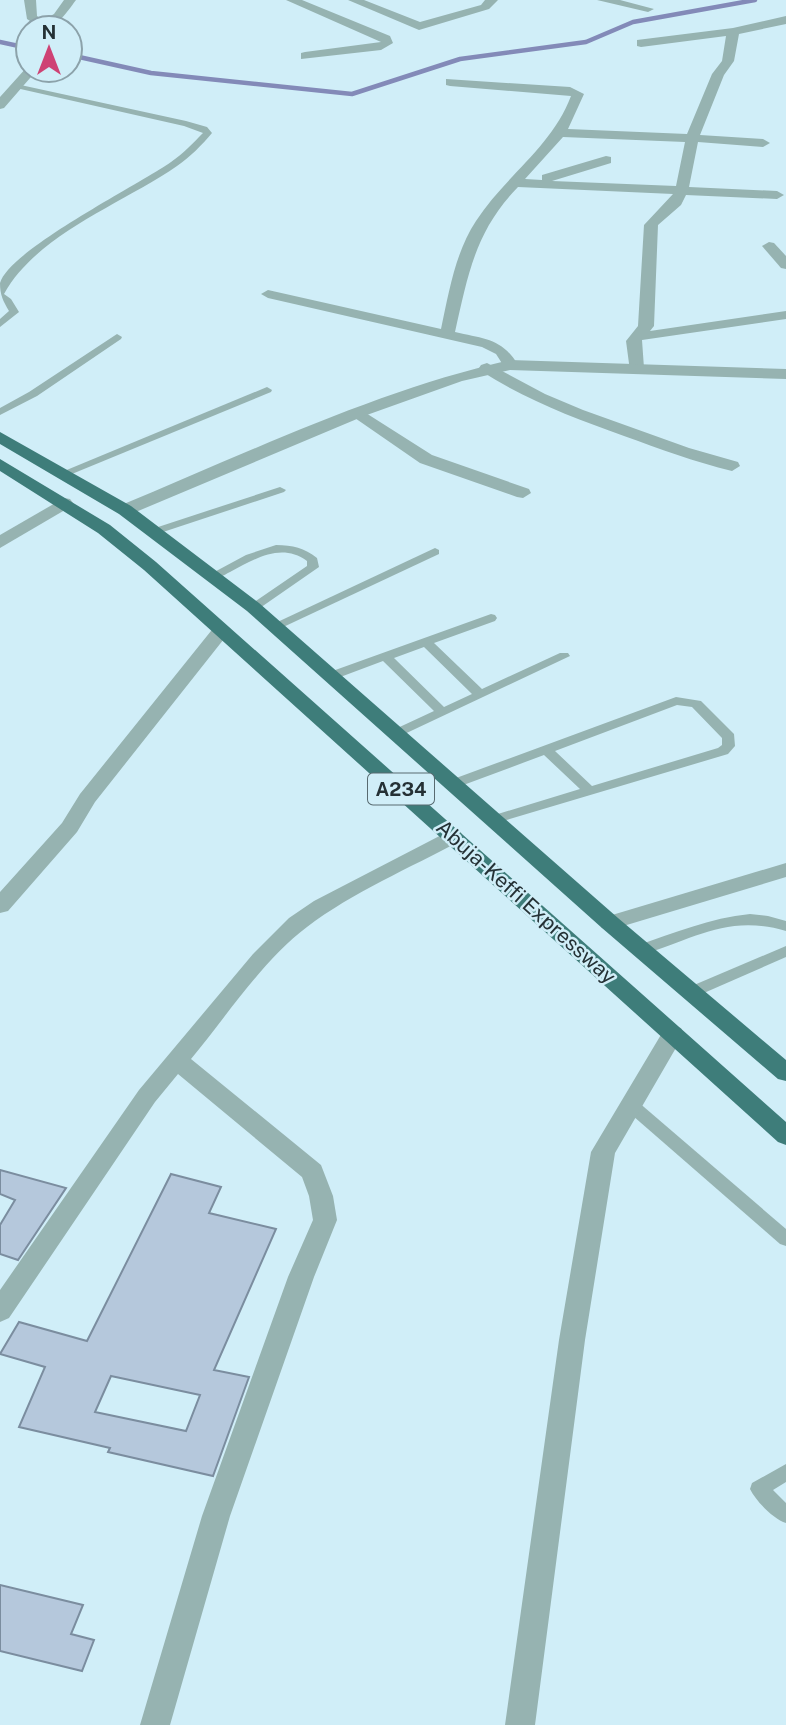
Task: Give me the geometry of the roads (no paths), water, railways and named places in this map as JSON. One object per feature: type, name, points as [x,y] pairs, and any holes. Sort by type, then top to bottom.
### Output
[{"type":"highway","name":"Abuja-Keffi Expressway","points":[[0,438],[125,510],[253,607],[610,923],[786,1073]]},
{"type":"highway","name":"Abuja-Keffi Expressway","points":[[0,464],[64,503],[150,566],[786,1136]]},
{"type":"street","points":[[292,0],[386,39],[387,43],[381,47],[305,56]]},
{"type":"street","points":[[354,0],[419,26],[485,7],[492,0]]},
{"type":"street","points":[[603,0],[648,9]]},
{"type":"street","points":[[641,43],[733,32],[786,20]]},
{"type":"street","points":[[636,368],[634,341],[646,326],[651,225],[676,202],[682,190],[692,138],[718,74],[729,61],[733,32]]},
{"type":"street","points":[[447,334],[467,251],[483,220],[560,133],[578,94],[570,91],[450,82]]},
{"type":"street","points":[[0,105],[19,86]]},
{"type":"street","points":[[560,133],[763,143]]},
{"type":"street","points":[[518,180],[549,177],[606,160]]},
{"type":"street","points":[[518,180],[777,195]]},
{"type":"street","points":[[769,246],[786,265]]},
{"type":"street","points":[[268,294],[487,344],[502,351],[510,365]]},
{"type":"street","points":[[639,336],[661,335],[786,315]]},
{"type":"street","points":[[125,510],[358,413],[487,369],[510,365],[786,374]]},
{"type":"street","points":[[487,369],[511,385],[583,416],[709,461],[732,466]]},
{"type":"street","points":[[358,413],[426,459],[523,493]]},
{"type":"street","points":[[0,543],[64,503]]},
{"type":"street","points":[[0,906],[70,827],[102,780],[222,630]]},
{"type":"street","points":[[0,1311],[148,1096],[261,959],[297,923],[322,906],[453,836]]},
{"type":"street","points":[[610,923],[786,870]]},
{"type":"street","points":[[520,1725],[572,1340],[603,1152],[673,1034]]},
{"type":"street","points":[[155,1725],[216,1516],[325,1220],[321,1196],[312,1172],[177,1060]]},
{"type":"lane","points":[[0,324],[14,312],[8,301],[0,295],[1,285],[23,262],[91,213],[176,162],[208,133],[204,129],[186,124],[19,86]]},
{"type":"lane","points":[[0,412],[33,394],[117,337]]},
{"type":"lane","points":[[62,474],[267,390]]},
{"type":"lane","points":[[156,531],[280,490]]},
{"type":"lane","points":[[213,576],[277,548],[292,548],[308,554],[313,560],[313,568],[253,607]]},
{"type":"lane","points":[[275,626],[435,552]]},
{"type":"lane","points":[[331,676],[491,618]]},
{"type":"lane","points":[[425,641],[480,695]]},
{"type":"lane","points":[[384,656],[442,712]]},
{"type":"lane","points":[[396,734],[564,656]]},
{"type":"lane","points":[[453,783],[676,701],[696,704],[729,737],[728,746],[723,751],[493,820]]},
{"type":"lane","points":[[546,749],[590,791]]},
{"type":"lane","points":[[641,950],[733,919],[769,919],[786,926]]},
{"type":"lane","points":[[692,992],[786,951]]},
{"type":"lane","points":[[631,1105],[786,1239]]},
{"type":"lane","points":[[786,1472],[760,1489],[786,1515]]},
{"type":"waterway","points":[[84,58],[151,73],[352,94],[460,59],[586,42],[633,22],[755,0]]},
{"type":"waterway","points":[[0,42],[14,45]]}]
